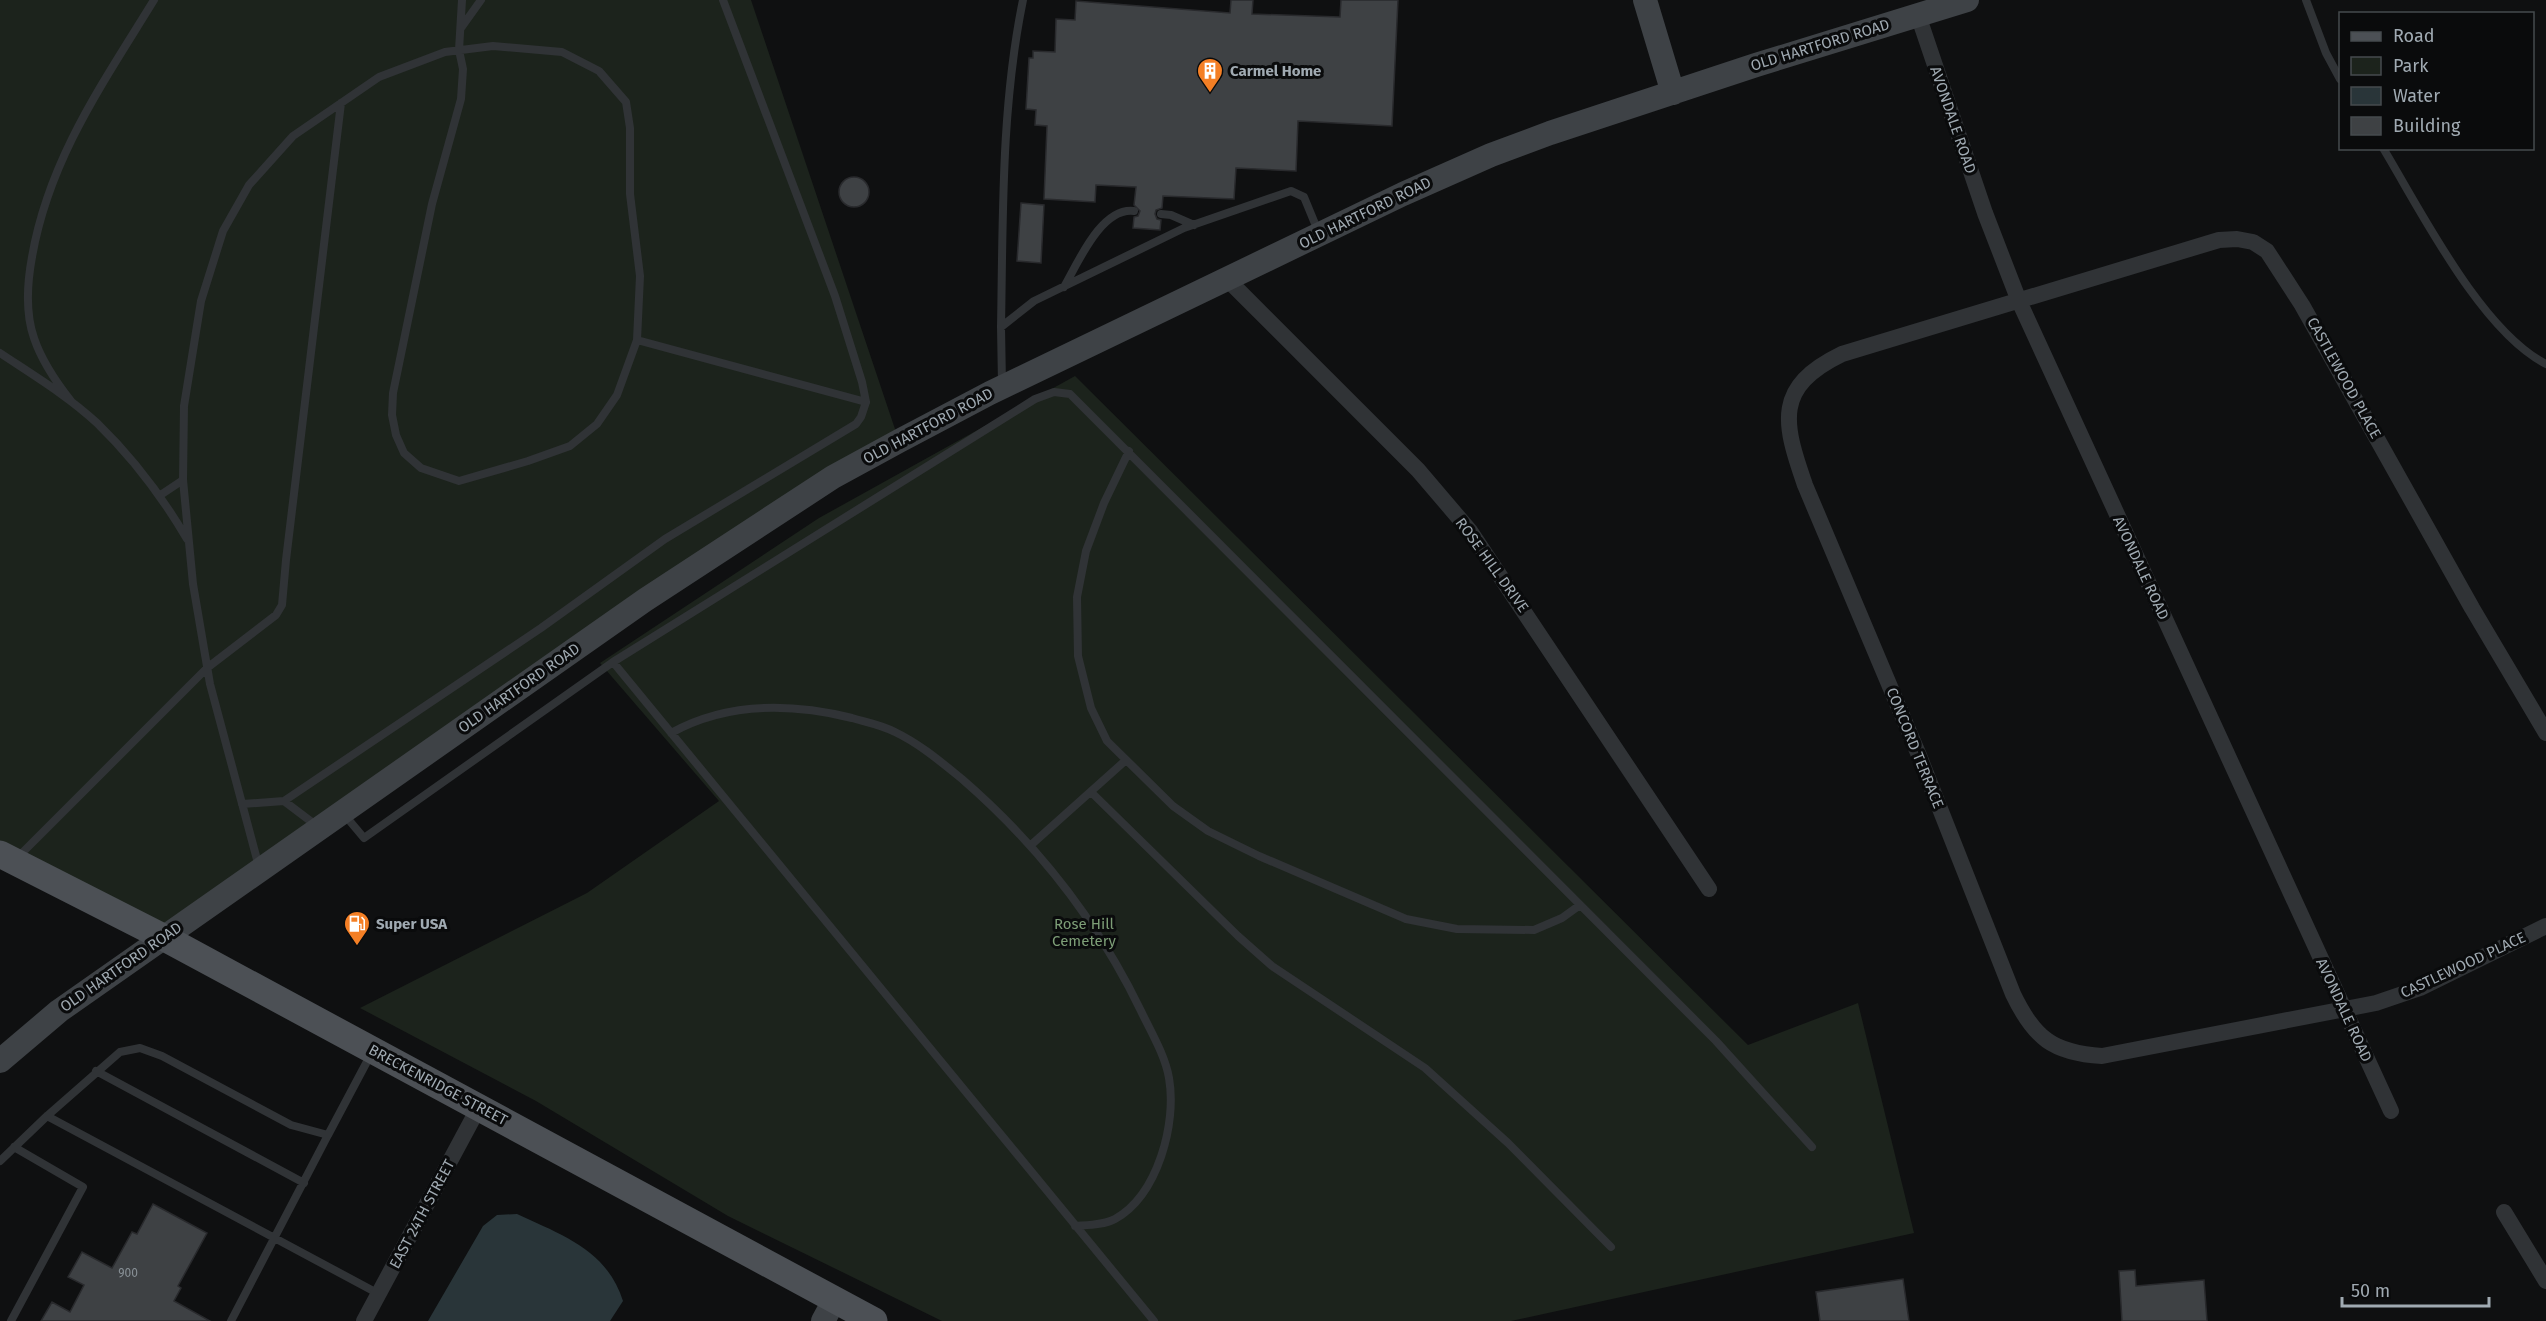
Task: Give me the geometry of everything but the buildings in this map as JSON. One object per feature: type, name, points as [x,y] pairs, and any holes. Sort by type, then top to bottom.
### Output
[{"type":"main road","points":[[1645,0],[1672,93]]},
{"type":"main road","name":"OLD HARTFORD ROAD","points":[[0,1061],[59,1011],[260,869],[645,600],[833,477],[1002,387],[1403,194],[1491,155],[1672,93],[1966,0]]},
{"type":"main road","name":"BRECKENRIDGE STREET","points":[[7,858],[164,937],[479,1107],[829,1310],[874,1321]]},
{"type":"street","name":"AVONDALE ROAD","points":[[1918,15],[1985,213],[2019,301],[2391,1111]]},
{"type":"street","name":"CASTLEWOOD PLACE","points":[[2019,301],[2219,240],[2237,239],[2253,242],[2267,251],[2302,305],[2472,608],[2546,733]]},
{"type":"street","name":"ROSE HILL DRIVE","points":[[1228,280],[1418,470],[1470,531],[1709,889]]},
{"type":"street","name":"CONCORD TERRACE","points":[[2019,301],[1869,345],[1818,365],[1800,382],[1790,402],[1788,427],[1794,454],[1805,485],[1918,753],[2013,994],[2024,1017],[2037,1034],[2055,1046],[2077,1054],[2102,1056],[2344,1009]]},
{"type":"street","name":"CASTLEWOOD PLACE","points":[[2344,1009],[2376,1003],[2420,988],[2546,926]]},
{"type":"street","name":"EAST 24TH STREET","points":[[364,1321],[479,1107]]},
{"type":"street","points":[[2504,1212],[2546,1281]]},
{"type":"lane","points":[[71,401],[50,373],[33,337],[26,290],[35,237],[48,190],[70,138],[154,0]]},
{"type":"lane","points":[[260,869],[207,668],[189,542],[183,480],[184,406],[201,301],[223,231],[249,185],[293,136],[379,77],[445,52],[459,50],[493,46],[562,52],[599,71],[626,102],[630,128],[630,194],[639,276],[637,340],[617,395],[597,424],[570,446],[459,481],[421,468],[404,453],[396,435],[392,415],[393,393],[432,204],[461,99],[463,69],[459,50],[462,0]]},
{"type":"lane","points":[[460,28],[482,0]]},
{"type":"lane","points":[[242,804],[284,801],[541,628],[665,539],[856,424],[861,417],[866,402],[862,382],[835,296],[723,0]]},
{"type":"lane","points":[[1002,387],[1003,198],[1012,52],[1023,0]]},
{"type":"lane","points":[[2306,0],[2326,53],[2339,77]]},
{"type":"lane","points":[[7,858],[207,668],[276,615],[282,605],[341,103]]},
{"type":"lane","points":[[2384,150],[2447,253],[2488,314],[2515,344],[2546,364]]},
{"type":"lane","points":[[1001,327],[1034,301],[1194,225],[1291,191],[1304,197],[1320,235]]},
{"type":"lane","points":[[1064,288],[1096,231],[1114,214],[1134,211]]},
{"type":"lane","points":[[1161,214],[1171,215],[1194,225]]},
{"type":"lane","points":[[637,340],[866,402]]},
{"type":"lane","points":[[0,353],[71,401],[116,443],[159,496],[189,542]]},
{"type":"lane","points":[[342,812],[364,838],[612,662],[1035,399],[1054,392],[1070,394],[1716,1041],[1812,1147]]},
{"type":"lane","points":[[1129,451],[1104,503],[1086,551],[1077,597],[1078,656],[1091,708],[1107,741],[1173,806],[1208,831],[1259,856],[1406,919],[1457,929],[1534,930],[1562,918],[1580,905]]},
{"type":"lane","points":[[159,496],[183,480]]},
{"type":"lane","points":[[612,662],[1154,1321]]},
{"type":"lane","points":[[671,733],[708,716],[760,708],[813,710],[893,730],[916,743],[988,801],[1031,845],[1089,920],[1125,977],[1154,1038],[1169,1077],[1171,1108],[1169,1131],[1147,1187],[1130,1208],[1114,1220],[1075,1226]]},
{"type":"lane","points":[[1031,845],[1126,760]]},
{"type":"lane","points":[[1091,792],[1238,936],[1272,966],[1425,1068],[1508,1143],[1611,1247]]},
{"type":"lane","points":[[284,801],[319,828]]},
{"type":"lane","points":[[0,1161],[96,1071],[120,1052],[140,1048],[162,1056],[291,1125],[328,1135]]},
{"type":"lane","points":[[231,1321],[373,1050]]},
{"type":"lane","points":[[96,1071],[304,1183]]},
{"type":"lane","points":[[47,1116],[379,1294]]},
{"type":"lane","points":[[11,1321],[83,1187],[14,1147]]},
{"type":"green space","points":[[0,0],[751,0],[899,441],[163,937],[0,854]]},
{"type":"green space","name":"Rose Hill Cemetery","points":[[1075,376],[1748,1045],[1858,1003],[1914,1233],[1511,1321],[942,1321],[728,1216],[536,1101],[360,1008],[587,893],[719,801],[600,663],[819,518]]},
{"type":"water","points":[[517,1214],[581,1246],[606,1269],[616,1283],[623,1301],[610,1321],[428,1321],[483,1226],[497,1215]]},
{"type":"place","name":"Carmel Home","points":[[1210,94]]},
{"type":"place","name":"Super USA","points":[[357,947]]}]
